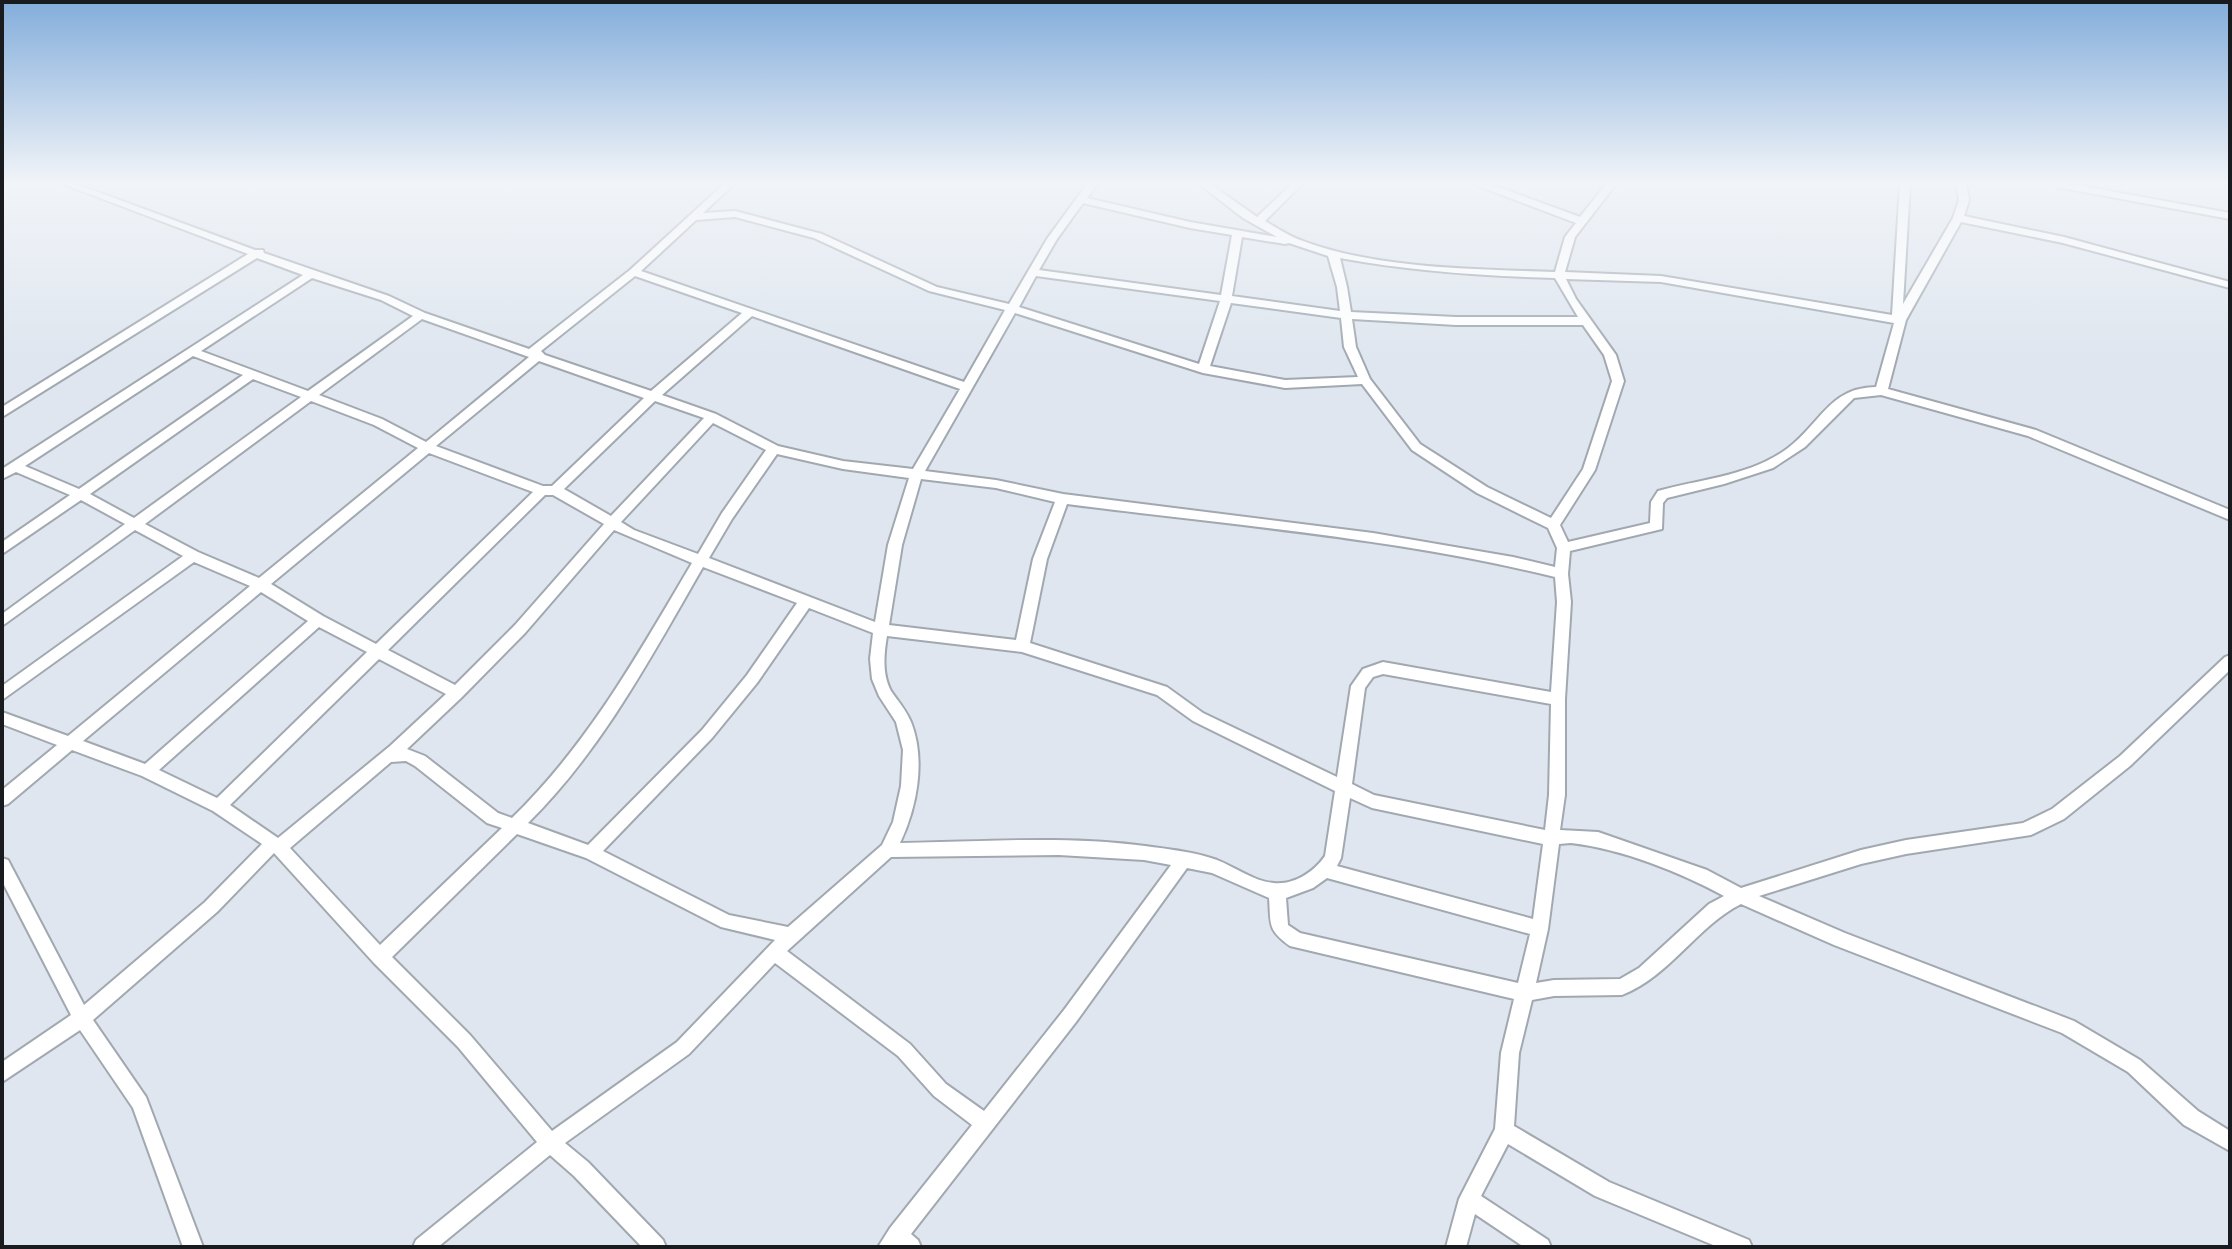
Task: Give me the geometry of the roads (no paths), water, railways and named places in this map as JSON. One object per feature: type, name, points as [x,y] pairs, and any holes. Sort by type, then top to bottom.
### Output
[{"type":"street","points":[[232,242],[311,274],[385,298],[421,315],[712,417],[774,449],[843,465],[996,484],[1063,499],[1373,538],[1513,562],[1561,574]]},
{"type":"street","points":[[2,799],[259,584],[428,448],[667,242]]},
{"type":"street","points":[[832,242],[933,289],[1014,309],[1203,369],[1285,384],[1365,380]]},
{"type":"street","points":[[423,1247],[550,1143],[683,1048],[791,935],[888,850],[906,813],[910,747],[904,721],[881,686],[877,669],[900,516],[916,475],[1050,242]]},
{"type":"street","points":[[1203,369],[1226,300],[1236,242]]},
{"type":"street","points":[[1292,242],[1333,254],[1423,268],[1661,279],[1899,320]]},
{"type":"street","points":[[1553,525],[1589,470],[1618,381],[1610,355],[1585,321],[1559,275],[1567,242]]},
{"type":"street","points":[[1881,391],[1899,320],[1902,242]]},
{"type":"street","points":[[1899,320],[1944,242]]},
{"type":"street","points":[[2072,242],[2230,285]]},
{"type":"street","points":[[2,413],[259,252]]},
{"type":"street","points":[[1333,254],[1350,347],[1365,380],[1416,447],[1434,462],[1482,490],[1553,525],[1564,548],[1557,795],[1540,929],[1510,1053],[1504,1131],[1469,1199],[1456,1247]]},
{"type":"street","points":[[634,272],[967,387]]},
{"type":"street","points":[[1035,273],[1345,315],[1456,321],[1585,321]]},
{"type":"street","points":[[2,475],[311,274]]},
{"type":"street","points":[[219,806],[377,649],[652,397],[749,313]]},
{"type":"street","points":[[2,621],[421,315]]},
{"type":"street","points":[[193,352],[378,422],[428,448],[548,491],[613,522],[629,533],[881,630],[1022,646],[1162,691],[1198,717],[1372,801],[1550,838],[1598,839],[1701,875],[1738,895],[1840,939],[2068,1027],[2134,1066],[2191,1118],[2230,1142]]},
{"type":"street","points":[[2,549],[252,374]]},
{"type":"street","points":[[1564,548],[1657,526],[1657,502],[1663,494],[1707,484],[1780,459],[1805,441],[1850,395],[1881,391],[2032,433],[2230,515]]},
{"type":"street","points":[[2,1073],[82,1018],[211,907],[276,845],[389,756],[520,629],[613,522],[712,417]]},
{"type":"street","points":[[380,957],[513,827],[572,764],[611,711],[727,516],[774,449]]},
{"type":"street","points":[[15,467],[80,494],[193,556],[259,584],[318,620],[457,693]]},
{"type":"street","points":[[1022,646],[1040,559],[1063,499]]},
{"type":"street","points":[[2,694],[193,556]]},
{"type":"street","points":[[591,853],[707,734],[752,679],[806,601]]},
{"type":"street","points":[[147,771],[318,620]]},
{"type":"street","points":[[1277,891],[1280,929],[1288,937],[1524,993],[1554,988],[1622,987],[1645,974],[1697,923],[1738,895],[1861,857],[1906,847],[2025,830],[2058,814],[2125,761],[2230,661]]},
{"type":"street","points":[[888,850],[1059,848],[1144,853],[1213,866],[1277,891],[1291,890],[1325,870],[1333,858],[1358,686],[1362,678],[1377,668],[1558,699]]},
{"type":"street","points":[[2,718],[147,771],[219,806],[276,845],[380,957],[464,1041],[550,1143],[581,1169],[656,1247]]},
{"type":"street","points":[[389,756],[407,755],[420,761],[493,818],[513,827],[591,853],[727,922],[791,935]]},
{"type":"street","points":[[1339,812],[1372,801]]},
{"type":"street","points":[[899,1243],[985,1123],[1070,1016],[1184,860]]},
{"type":"street","points":[[2,865],[82,1018],[140,1103],[193,1247]]},
{"type":"street","points":[[1325,870],[1540,929]]},
{"type":"street","points":[[774,952],[904,1050],[940,1090],[985,1123]]},
{"type":"street","points":[[1504,1131],[1602,1189],[1742,1247]]},
{"type":"street","points":[[1469,1199],[1541,1247]]}]
